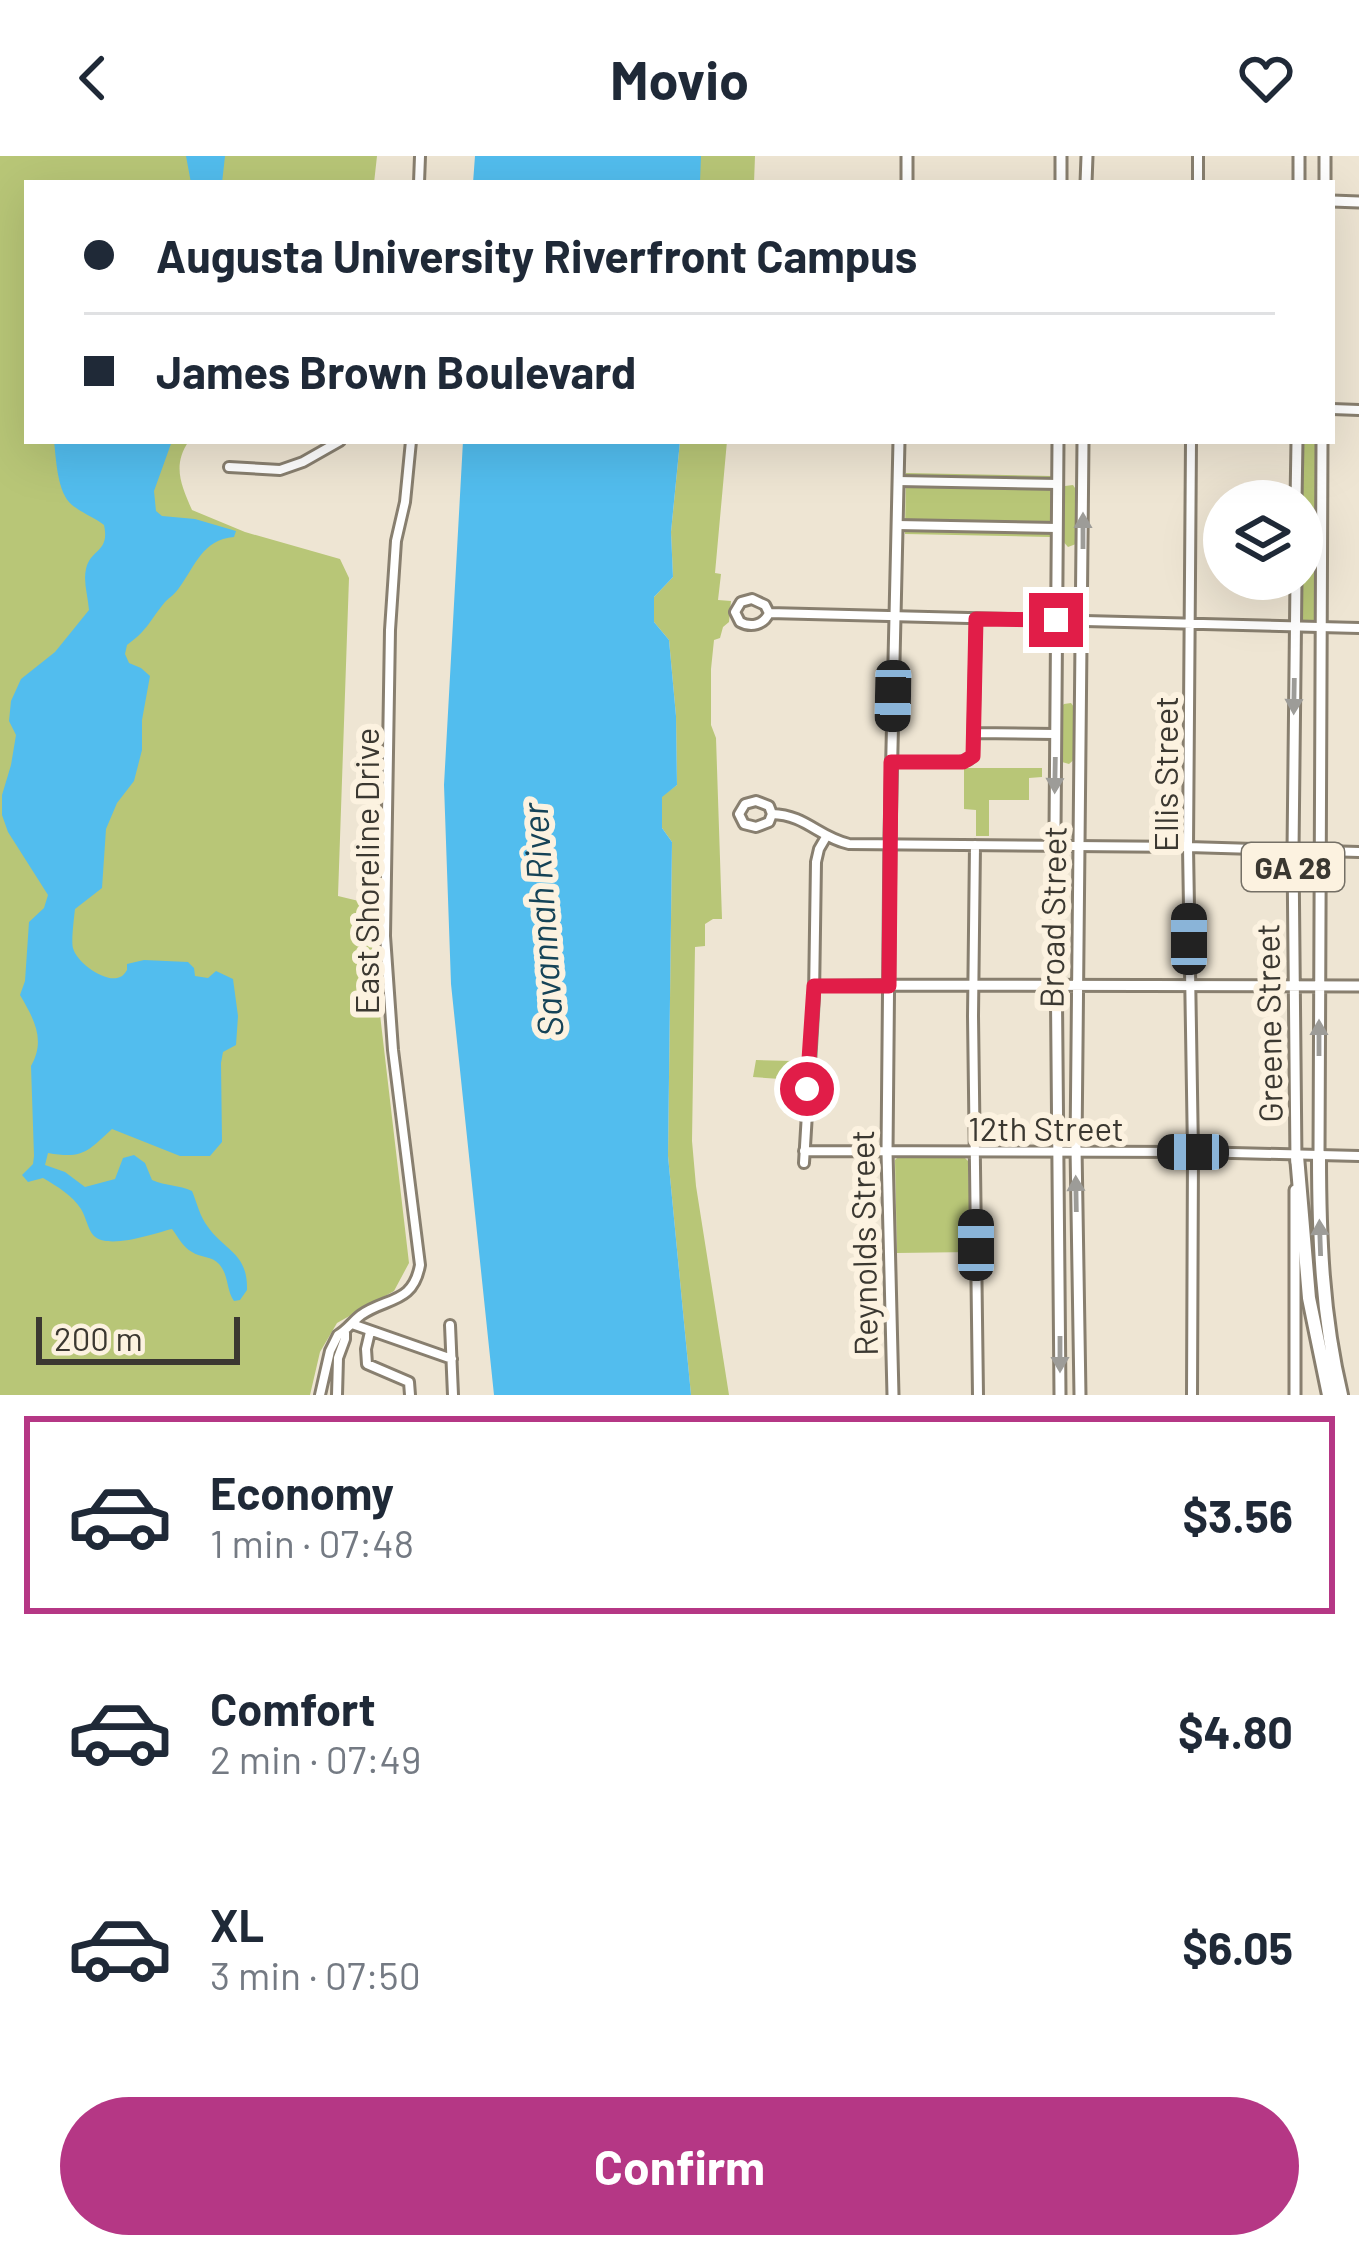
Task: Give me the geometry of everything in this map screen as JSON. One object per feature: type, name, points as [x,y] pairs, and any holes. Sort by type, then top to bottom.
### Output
[{"type":"highway","name":"GA 28","points":[[1319,1155],[1326,1313],[1341,1395]]},
{"type":"highway","name":"GA 28","points":[[1297,1156],[1306,1276],[1329,1395]]},
{"type":"main road","name":"Reynolds Street","points":[[893,1395],[887,1152],[899,444]]},
{"type":"main road","name":"Broad Street","points":[[1058,444],[1055,846],[1060,1395]]},
{"type":"main road","name":"Broad Street","points":[[1080,1395],[1076,1154],[1083,444]]},
{"type":"main road","points":[[1296,480],[1297,444]]},
{"type":"main road","name":"Greene Street","points":[[1319,1155],[1322,444]]},
{"type":"main road","name":"Greene Street","points":[[1295,1395],[1296,600]]},
{"type":"main road","points":[[889,986],[1359,986]]},
{"type":"main road","points":[[1059,1282],[1078,1282]]},
{"type":"street","points":[[229,467],[280,470],[335,444]]},
{"type":"street","name":"East Shoreline Drive","points":[[320,1395],[338,1335],[368,1312],[407,1293],[420,1265],[393,1050],[385,935],[390,630],[396,541],[406,502],[411,444]]},
{"type":"street","name":"Ellis Street","points":[[1191,444],[1192,1395]]},
{"type":"street","points":[[898,481],[1058,484]]},
{"type":"street","points":[[897,526],[1058,528]]},
{"type":"street","points":[[769,613],[1359,628]]},
{"type":"street","points":[[891,762],[958,762],[974,752],[976,619]]},
{"type":"street","points":[[974,734],[1055,734]]},
{"type":"street","points":[[772,814],[796,817],[826,837],[849,844],[1359,852]]},
{"type":"street","points":[[826,837],[816,862],[814,986],[889,986]]},
{"type":"street","points":[[975,845],[978,1395]]},
{"type":"street","name":"12th Street","points":[[814,986],[804,1157],[975,1151],[1359,1156]]},
{"type":"street","points":[[352,1324],[452,1359]]},
{"type":"street","points":[[450,1325],[452,1395]]},
{"type":"street","points":[[370,1332],[368,1364],[409,1382],[410,1395]]},
{"type":"street","points":[[337,1395],[338,1358],[345,1333]]},
{"type":"green space","points":[[0,156],[377,156],[374,180],[24,180],[24,444],[187,444],[180,467],[192,510],[245,532],[340,559],[349,578],[338,896],[367,903],[409,1263],[394,1291],[337,1323],[320,1352],[310,1395],[0,1395]]},
{"type":"green space","points":[[675,156],[755,156],[754,180],[673,180]]},
{"type":"green space","points":[[680,444],[727,444],[715,573],[721,574],[718,600],[731,601],[729,622],[714,640],[711,669],[722,919],[705,924],[705,946],[695,947],[692,1141],[729,1395],[691,1395],[668,1156],[672,842],[662,828],[662,796],[677,785],[676,716],[669,640],[654,622],[654,597],[673,577],[671,532]]},
{"type":"green space","points":[[1297,444],[1322,444],[1322,480],[1296,480]]},
{"type":"green space","points":[[906,473],[1051,476],[1050,537],[905,534]]},
{"type":"green space","points":[[1073,485],[1079,494],[1079,540],[1068,547],[1061,539],[1062,491]]},
{"type":"green space","points":[[1296,600],[1320,600],[1320,627],[1295,626]]},
{"type":"green space","points":[[1071,703],[1077,711],[1077,757],[1069,764],[1059,757],[1060,708]]},
{"type":"green space","points":[[964,768],[1042,768],[1042,777],[1029,778],[1029,800],[989,800],[989,836],[976,836],[976,810],[964,809]]},
{"type":"green space","points":[[756,1060],[793,1061],[795,1080],[753,1077]]},
{"type":"green space","points":[[899,1156],[964,1157],[968,1161],[971,1252],[897,1253],[895,1160]]},
{"type":"water","points":[[186,156],[225,156],[222,180],[190,180]]},
{"type":"water","points":[[475,156],[701,156],[700,180],[473,180]]},
{"type":"water","points":[[54,444],[171,444],[154,491],[156,511],[236,531],[234,537],[207,548],[127,645],[129,663],[150,676],[142,750],[134,781],[106,829],[102,888],[75,909],[72,941],[80,959],[107,977],[121,977],[127,964],[144,960],[188,962],[195,976],[208,978],[216,971],[233,979],[238,1016],[236,1045],[223,1052],[221,1063],[222,1142],[210,1156],[180,1156],[112,1129],[84,1152],[48,1153],[45,1165],[85,1187],[115,1179],[123,1158],[134,1155],[145,1163],[152,1180],[192,1191],[205,1223],[244,1268],[247,1290],[240,1300],[231,1297],[219,1264],[189,1250],[172,1229],[132,1239],[101,1240],[69,1195],[43,1178],[28,1182],[22,1175],[34,1156],[31,1066],[38,1038],[20,995],[29,922],[44,908],[48,895],[2,815],[16,735],[9,721],[11,701],[21,679],[55,652],[89,610],[86,569],[105,534],[104,525],[69,502]]},
{"type":"water","name":"Savannah River","points":[[463,444],[680,444],[671,532],[673,577],[654,597],[654,622],[669,640],[676,716],[677,785],[662,797],[662,828],[672,842],[668,1156],[691,1395],[494,1395],[451,984],[444,785]]},
{"type":"route","points":[[807,1089],[814,986],[889,986],[891,762],[963,762],[973,756],[976,619],[1056,620]]}]
